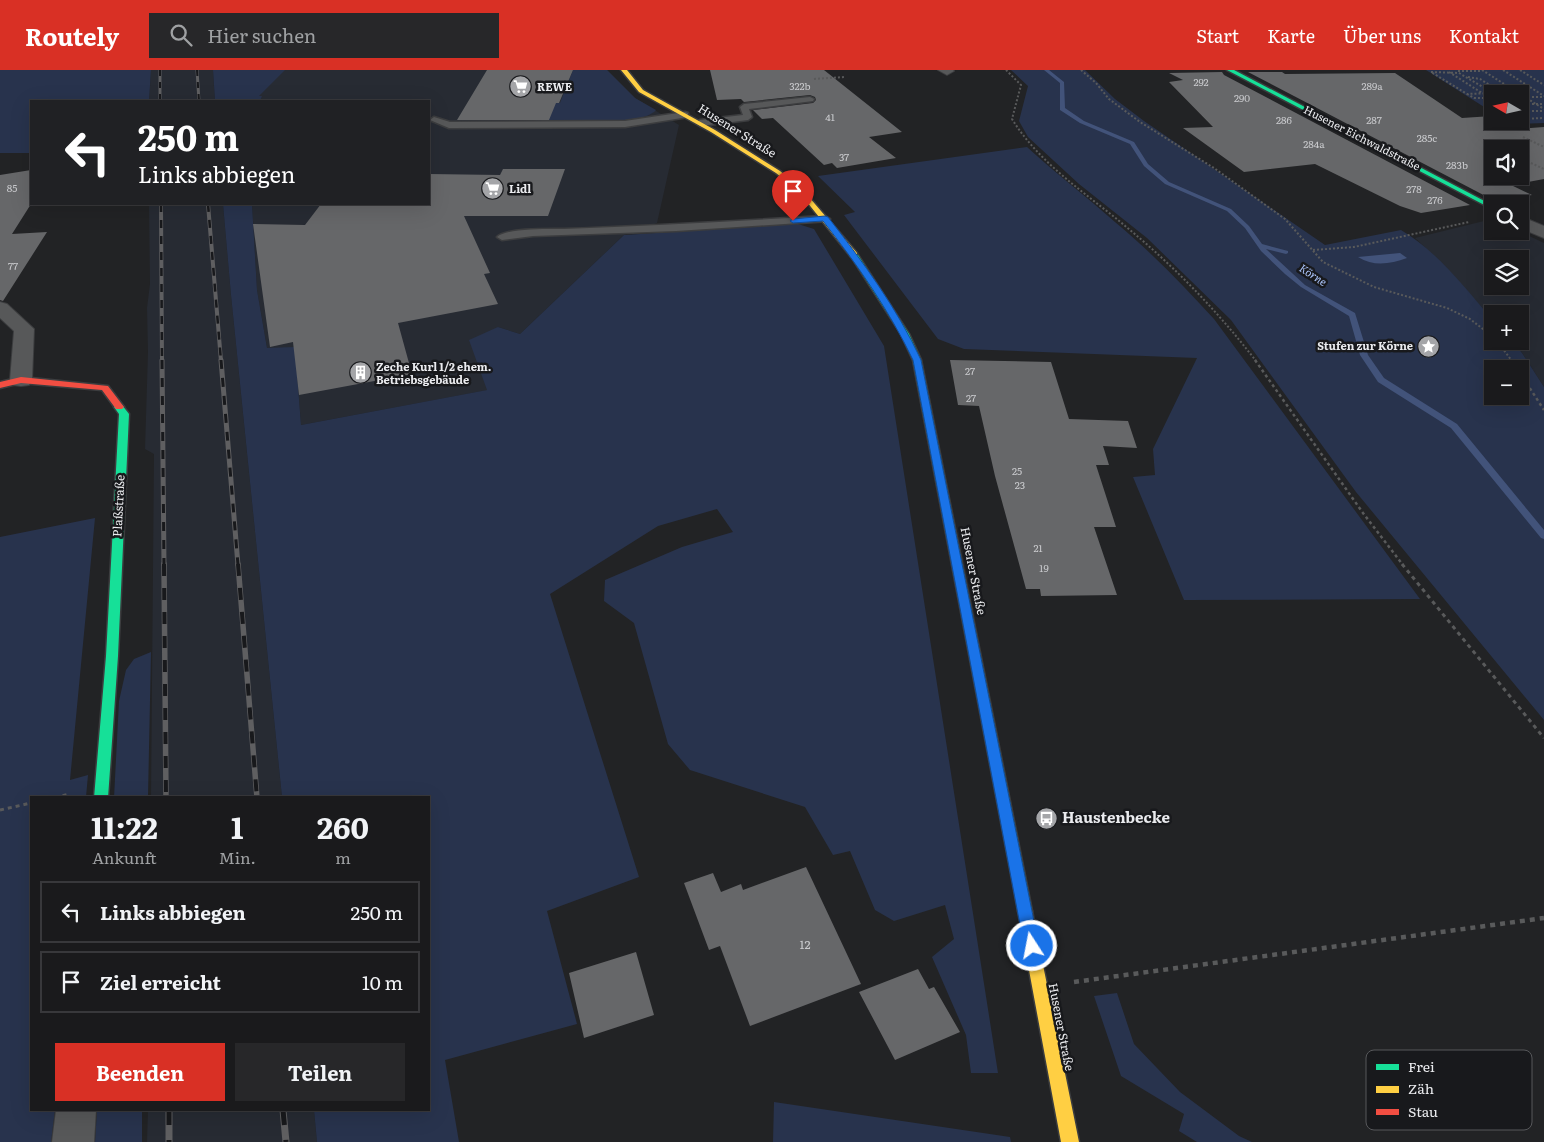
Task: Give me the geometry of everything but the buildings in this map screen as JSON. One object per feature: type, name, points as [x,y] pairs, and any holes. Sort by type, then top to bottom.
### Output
[{"type":"street","name":"Husener Straße","points":[[624,70],[641,91],[700,123],[778,172],[800,191],[858,259],[905,334],[917,360],[1070,1142]]},
{"type":"street","name":"Husener Eichwaldstraße","points":[[1230,70],[1484,203]]},
{"type":"street","points":[[1529,226],[1544,233]]},
{"type":"street","points":[[0,308],[24,329],[21,380]]},
{"type":"street","name":"Plaßstraße","points":[[0,385],[21,380],[105,388],[124,414],[112,656],[101,796]]},
{"type":"street","points":[[73,1142],[76,1111]]},
{"type":"lane","points":[[700,123],[748,117],[744,107],[810,99]]},
{"type":"lane","points":[[434,120],[449,125],[594,126],[625,124],[685,115]]},
{"type":"lane","points":[[502,237],[532,233],[676,228],[825,218]]},
{"type":"path","points":[[1006,70],[1021,85],[1012,119],[1018,132],[1058,171],[1131,230],[1182,277],[1228,327],[1276,390],[1383,539],[1544,738]]},
{"type":"path","points":[[1081,70],[1096,83],[1109,99],[1140,122],[1214,168],[1285,220],[1323,262],[1374,287],[1448,308],[1470,319],[1484,330]]},
{"type":"path","points":[[1430,71],[1482,70],[1505,85]]},
{"type":"path","points":[[1503,70],[1544,96]]},
{"type":"path","points":[[1520,70],[1544,85]]},
{"type":"path","points":[[1430,71],[1466,94],[1474,98],[1484,98]]},
{"type":"path","points":[[1447,71],[1482,93]]},
{"type":"path","points":[[1452,71],[1480,79],[1490,85]]},
{"type":"path","points":[[1468,77],[1484,87]]},
{"type":"path","points":[[810,79],[844,78]]},
{"type":"path","points":[[1466,94],[1482,93]]},
{"type":"path","points":[[1529,97],[1544,96]]},
{"type":"path","points":[[1529,100],[1544,110]]},
{"type":"path","points":[[1529,104],[1544,104]]},
{"type":"path","points":[[1529,111],[1544,110]]},
{"type":"path","points":[[1529,119],[1544,118]]},
{"type":"path","points":[[1522,137],[1544,147]]},
{"type":"path","points":[[1529,162],[1544,169]]},
{"type":"path","points":[[1312,250],[1354,247],[1474,221]]},
{"type":"path","points":[[1529,387],[1544,410]]},
{"type":"path","points":[[0,810],[30,803]]},
{"type":"path","points":[[1039,985],[1078,982],[1544,918]]},
{"type":"shaded area","points":[[0,70],[151,70],[149,100],[30,100],[30,153],[0,153]]},
{"type":"shaded area","points":[[151,70],[213,70],[215,100],[149,100]]},
{"type":"shaded area","points":[[213,70],[285,70],[259,96],[262,96],[260,100],[215,100]]},
{"type":"shaded area","points":[[243,70],[607,70],[635,98],[679,125],[657,223],[624,235],[520,334],[498,327],[488,390],[301,425],[295,348],[267,348],[257,290],[252,205],[430,205],[430,100],[247,100]]},
{"type":"shaded area","points":[[573,70],[607,70],[635,98],[656,110],[635,119],[618,121],[580,123],[535,122],[544,103],[560,103]]},
{"type":"shaded area","points":[[1011,70],[1085,70],[1115,99],[1144,121],[1325,245],[1401,230],[1427,248],[1461,283],[1484,310],[1484,350],[1520,350],[1527,360],[1484,360],[1484,405],[1529,405],[1529,364],[1544,387],[1544,720],[1356,492],[1231,320],[1147,238],[1079,184],[1028,137],[1019,121],[1028,86]]},
{"type":"shaded area","points":[[1426,70],[1544,70],[1544,123],[1529,123],[1529,85],[1484,85],[1484,107]]},
{"type":"shaded area","points":[[1027,147],[1141,245],[1179,281],[1214,319],[1420,599],[1184,600],[1133,477],[1155,475],[1153,449],[1197,358],[964,349],[938,339],[844,215],[855,212],[818,176]]},
{"type":"shaded area","points":[[149,205],[223,205],[282,796],[151,796],[154,454],[145,449],[148,352],[147,308],[150,284]]},
{"type":"shaded area","points":[[223,205],[252,205],[257,290],[267,348],[295,347],[301,425],[487,390],[469,340],[498,327],[520,334],[624,235],[798,224],[814,229],[884,346],[998,1073],[971,1073],[966,1035],[932,957],[954,939],[945,905],[894,921],[875,910],[850,851],[833,855],[805,807],[690,770],[668,744],[634,623],[604,601],[605,580],[682,547],[733,532],[717,509],[658,526],[550,594],[639,877],[547,911],[577,1024],[445,1060],[459,1142],[317,1142],[314,1111],[430,1111],[430,796],[282,796]]},
{"type":"shaded area","points":[[1484,221],[1484,240],[1529,240],[1529,236],[1544,243],[1544,387],[1529,364],[1529,360],[1527,360],[1520,350],[1529,350],[1529,305],[1484,305],[1484,310],[1444,265],[1415,238]]},
{"type":"shaded area","points":[[1400,253],[1407,258],[1388,263],[1370,262],[1358,257]]},
{"type":"shaded area","points":[[95,518],[70,780],[88,775],[86,796],[30,796],[30,1111],[55,1111],[51,1142],[0,1142],[0,537]]},
{"type":"shaded area","points":[[151,652],[148,796],[114,796],[119,701],[126,670],[134,659]]},
{"type":"shaded area","points":[[1117,993],[1134,1044],[1180,1092],[1239,1136],[1252,1142],[1197,1142],[1179,1131],[1184,1114],[1121,1076],[1094,996]]},
{"type":"shaded area","points":[[774,1102],[1010,1137],[1011,1142],[773,1142]]},
{"type":"shaded area","points":[[97,1111],[142,1111],[142,1142],[95,1142]]},
{"type":"shaded area","points":[[148,1111],[314,1111],[317,1142],[147,1142]]},
{"type":"waterway","name":"Körne","points":[[1046,70],[1062,82],[1062,109],[1082,122],[1132,143],[1146,165],[1167,183],[1229,210],[1247,227],[1263,250],[1287,273],[1303,286],[1352,315],[1364,355],[1381,380],[1454,426],[1544,536]]},
{"type":"waterway","points":[[1261,246],[1286,252]]},
{"type":"railway","points":[[160,70],[160,100]]},
{"type":"railway","points":[[197,70],[199,100]]},
{"type":"railway","points":[[161,205],[162,361]]},
{"type":"railway","points":[[208,205],[221,361]]},
{"type":"railway","points":[[162,360],[164,565]]},
{"type":"railway","points":[[221,360],[238,565]]},
{"type":"railway","points":[[164,564],[166,796]]},
{"type":"railway","points":[[238,564],[257,796]]},
{"type":"railway","points":[[169,1111],[169,1142]]},
{"type":"railway","points":[[283,1111],[286,1142]]},
{"type":"traffic: fast","points":[[1230,70],[1484,203]]},
{"type":"traffic: fast","points":[[854,255],[905,334],[917,360],[1025,911]]},
{"type":"traffic: fast","points":[[101,796],[112,656],[124,414],[119,407]]},
{"type":"traffic: slow","points":[[624,70],[641,91],[713,131],[778,172],[801,191],[854,255]]},
{"type":"traffic: slow","points":[[1025,911],[1070,1142]]},
{"type":"traffic: jam","points":[[0,385],[21,380],[105,388],[119,407]]},
{"type":"place","name":"REWE","points":[[521,87]]},
{"type":"place","name":"Lidl","points":[[493,189]]},
{"type":"place","name":"Stufen zur Körne","points":[[1429,346]]},
{"type":"place","name":"Zeche Kurl 1/2 ehem. Betriebsgebäude","points":[[360,373]]},
{"type":"place","name":"Haustenbecke","points":[[1046,818]]},
{"type":"route","points":[[793,221],[825,218],[858,259],[905,334],[917,360],[1032,946]]}]
